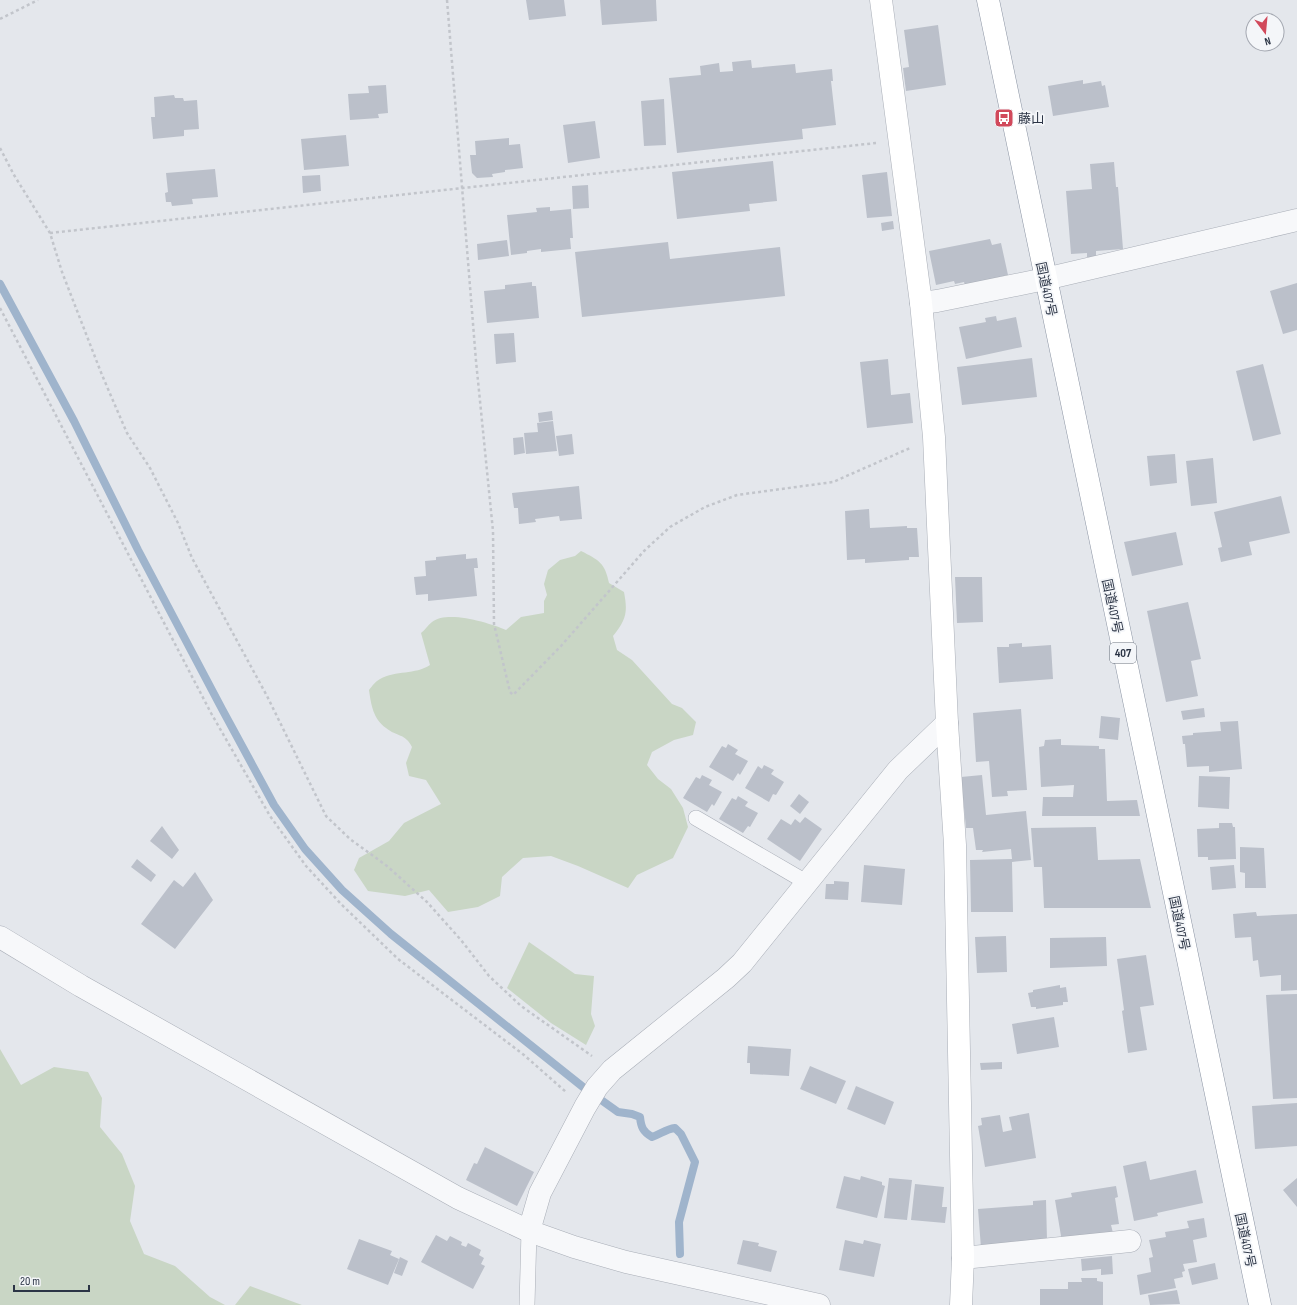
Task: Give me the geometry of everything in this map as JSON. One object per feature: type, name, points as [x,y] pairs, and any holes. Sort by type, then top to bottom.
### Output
[{"type":"main road","points":[[881,0],[921,303],[934,438],[947,723],[955,845],[963,1258],[961,1305]]},
{"type":"main road","name":"国道407号","points":[[988,0],[1260,1305]]},
{"type":"street","points":[[921,303],[1045,279],[1297,220]]},
{"type":"street","points":[[529,1231],[540,1193],[584,1107],[597,1087],[612,1070],[726,978],[742,963],[898,770],[947,723]]},
{"type":"street","points":[[0,937],[81,986],[451,1194],[529,1231],[574,1247],[626,1262],[819,1305]]},
{"type":"street","points":[[963,1258],[1130,1241]]},
{"type":"lane","points":[[696,818],[806,882]]},
{"type":"lane","points":[[526,1305],[529,1231]]},
{"type":"path","points":[[0,19],[38,0]]},
{"type":"path","points":[[447,0],[464,188],[476,361],[493,530],[494,624],[510,692],[513,695],[561,646],[644,551],[670,527],[705,507],[737,495],[834,482],[934,438]]},
{"type":"path","points":[[50,232],[900,140]]},
{"type":"path","points":[[0,148],[14,175],[50,232],[62,272],[102,375],[127,433],[153,475],[178,523],[192,558],[267,696],[326,816],[350,839],[387,866],[427,902],[461,940],[489,976],[521,1006],[612,1070]]},
{"type":"path","points":[[0,308],[211,713],[270,816],[306,866],[341,904],[398,959],[524,1055],[584,1107]]},
{"type":"green space","points":[[581,551],[597,560],[603,566],[609,583],[624,592],[626,605],[625,616],[621,625],[613,636],[617,650],[632,660],[672,704],[682,708],[696,722],[693,735],[674,740],[652,752],[647,765],[658,779],[671,789],[683,808],[688,827],[673,858],[637,875],[628,888],[551,856],[523,858],[502,877],[500,896],[478,907],[448,912],[429,890],[405,896],[368,891],[354,870],[359,858],[389,841],[404,823],[441,804],[426,780],[409,776],[406,763],[412,747],[407,739],[390,731],[378,720],[372,706],[369,690],[377,681],[386,676],[418,670],[430,665],[421,633],[432,622],[448,617],[458,617],[479,621],[506,630],[521,617],[544,613],[544,601],[547,595],[544,584],[548,570],[560,560],[575,556]]},
{"type":"green space","points":[[529,942],[575,974],[594,976],[591,1014],[595,1026],[586,1045],[551,1023],[507,988]]},
{"type":"green space","points":[[0,1049],[21,1085],[54,1067],[88,1072],[102,1098],[100,1127],[122,1154],[135,1186],[130,1221],[144,1254],[175,1266],[210,1297],[225,1305],[0,1305]]},
{"type":"green space","points":[[250,1286],[302,1305],[235,1305]]},
{"type":"building","points":[[526,0],[564,0],[566,16],[529,20]]},
{"type":"building","points":[[600,0],[656,0],[657,21],[602,25]]},
{"type":"building","points":[[938,25],[946,85],[906,91],[903,68],[909,67],[904,30]]},
{"type":"building","points":[[751,60],[752,68],[795,64],[796,73],[832,69],[833,81],[831,81],[836,125],[802,129],[803,139],[677,153],[669,78],[701,75],[700,66],[719,63],[720,72],[733,71],[732,62]]},
{"type":"building","points":[[1083,80],[1083,84],[1101,81],[1102,86],[1105,85],[1109,107],[1053,116],[1048,86]]},
{"type":"building","points":[[386,85],[388,113],[378,114],[379,118],[350,120],[348,94],[369,93],[368,86]]},
{"type":"building","points":[[174,95],[175,98],[183,98],[184,101],[197,100],[199,129],[184,130],[184,136],[153,139],[151,117],[155,117],[154,97]]},
{"type":"building","points":[[664,99],[666,145],[644,146],[641,101]]},
{"type":"building","points":[[595,121],[600,158],[568,163],[563,125]]},
{"type":"building","points":[[346,135],[349,166],[304,170],[301,139]]},
{"type":"building","points":[[509,138],[509,145],[520,144],[523,168],[505,170],[505,172],[492,174],[493,177],[477,178],[472,173],[470,155],[476,155],[475,141]]},
{"type":"building","points":[[773,161],[777,201],[749,204],[750,211],[677,219],[672,172]]},
{"type":"building","points":[[1114,162],[1116,187],[1118,187],[1123,249],[1096,251],[1096,257],[1087,257],[1087,253],[1071,254],[1066,191],[1092,189],[1090,164]]},
{"type":"building","points":[[215,169],[218,197],[192,199],[193,204],[172,206],[171,202],[166,202],[165,193],[168,192],[166,173]]},
{"type":"building","points":[[887,172],[892,216],[867,218],[862,175]]},
{"type":"building","points":[[320,175],[321,191],[303,193],[302,176]]},
{"type":"building","points":[[588,185],[589,208],[573,209],[572,186]]},
{"type":"building","points":[[550,207],[550,211],[571,209],[573,238],[570,238],[571,249],[541,252],[541,249],[511,255],[507,215],[537,212],[536,208]]},
{"type":"building","points":[[893,221],[894,229],[882,231],[881,223]]},
{"type":"building","points":[[990,239],[992,245],[1001,243],[1008,275],[965,285],[964,282],[955,284],[954,281],[936,285],[929,251]]},
{"type":"building","points":[[507,240],[509,256],[478,260],[477,244]]},
{"type":"building","points":[[668,242],[670,259],[780,247],[785,296],[582,317],[575,252]]},
{"type":"building","points":[[532,282],[532,286],[536,286],[539,318],[487,323],[484,291],[505,289],[505,285]]},
{"type":"building","points":[[1297,283],[1297,330],[1283,334],[1270,291]]},
{"type":"building","points":[[996,316],[997,321],[1016,317],[1022,347],[966,359],[959,327],[986,322],[985,318]]},
{"type":"building","points":[[514,333],[516,362],[496,364],[494,334]]},
{"type":"building","points":[[1032,358],[1037,397],[962,405],[957,367]]},
{"type":"building","points":[[888,359],[891,395],[910,393],[913,423],[867,428],[860,362]]},
{"type":"building","points":[[1263,364],[1281,434],[1253,441],[1236,371]]},
{"type":"building","points":[[552,411],[553,420],[539,422],[538,413]]},
{"type":"building","points":[[553,421],[557,451],[526,454],[524,433],[538,432],[537,423]]},
{"type":"building","points":[[572,434],[574,454],[559,456],[556,436]]},
{"type":"building","points":[[523,437],[525,453],[514,455],[513,438]]},
{"type":"building","points":[[1175,454],[1177,483],[1150,486],[1147,456]]},
{"type":"building","points":[[1213,458],[1217,503],[1191,506],[1186,461]]},
{"type":"building","points":[[579,486],[582,519],[560,521],[559,516],[535,519],[536,522],[519,524],[518,508],[514,508],[512,493]]},
{"type":"building","points":[[1281,496],[1290,533],[1249,542],[1252,555],[1221,562],[1218,548],[1222,547],[1214,512]]},
{"type":"building","points":[[869,509],[870,528],[907,526],[907,528],[917,528],[919,557],[909,557],[909,560],[865,563],[865,559],[847,560],[845,511]]},
{"type":"building","points":[[1176,532],[1183,565],[1132,576],[1124,542]]},
{"type":"building","points":[[466,554],[466,559],[477,558],[478,568],[474,568],[477,596],[428,601],[428,594],[416,595],[414,577],[426,576],[425,561],[436,560],[436,557]]},
{"type":"building","points":[[955,577],[982,577],[983,622],[957,623]]},
{"type":"building","points":[[1188,602],[1201,659],[1191,661],[1198,696],[1166,702],[1147,611]]},
{"type":"building","points":[[1022,643],[1022,647],[1051,645],[1053,679],[999,683],[997,647],[1009,647],[1009,644]]},
{"type":"building","points":[[1204,708],[1205,717],[1183,720],[1181,711]]},
{"type":"building","points":[[1021,709],[1027,790],[1007,791],[1008,796],[992,797],[989,761],[976,762],[973,713]]},
{"type":"building","points":[[1101,716],[1120,718],[1118,740],[1099,738]]},
{"type":"building","points":[[1238,721],[1242,769],[1209,772],[1209,766],[1187,767],[1185,744],[1183,744],[1182,736],[1193,735],[1193,733],[1221,731],[1220,722]]},
{"type":"building","points":[[1061,739],[1061,745],[1099,746],[1099,749],[1105,749],[1107,801],[1137,800],[1140,816],[1042,816],[1043,797],[1073,797],[1074,785],[1041,787],[1039,747],[1044,746],[1045,740]]},
{"type":"building","points":[[728,744],[738,750],[735,754],[748,761],[740,775],[738,773],[733,781],[709,767],[722,746],[726,748]]},
{"type":"building","points":[[764,765],[774,770],[771,774],[784,782],[776,795],[773,794],[769,802],[745,788],[758,766],[762,769]]},
{"type":"building","points":[[702,775],[712,780],[709,785],[722,792],[714,806],[712,804],[707,812],[683,798],[696,777],[700,779]]},
{"type":"building","points":[[982,775],[986,815],[1026,811],[1031,860],[1012,862],[1013,912],[971,912],[970,860],[1012,859],[1011,849],[982,852],[983,850],[976,850],[973,828],[966,828],[961,777]]},
{"type":"building","points":[[1199,776],[1230,777],[1229,809],[1198,807]]},
{"type":"building","points":[[799,794],[809,802],[800,814],[790,806]]},
{"type":"building","points":[[738,796],[748,802],[745,806],[758,813],[750,827],[748,826],[743,833],[719,819],[732,798],[736,800]]},
{"type":"building","points":[[805,817],[822,829],[800,861],[767,839],[781,819],[791,825],[795,819],[800,823]]},
{"type":"building","points":[[1219,823],[1232,823],[1233,827],[1235,827],[1236,859],[1208,860],[1208,857],[1198,857],[1197,829],[1219,828]]},
{"type":"building","points":[[162,826],[179,850],[172,859],[150,841]]},
{"type":"building","points":[[1096,827],[1098,860],[1140,859],[1151,908],[1044,908],[1042,867],[1034,867],[1031,828]]},
{"type":"building","points":[[1240,847],[1264,848],[1266,888],[1245,888],[1245,873],[1240,872]]},
{"type":"building","points":[[137,859],[156,875],[151,882],[131,867]]},
{"type":"building","points":[[864,865],[905,869],[902,905],[861,902]]},
{"type":"building","points":[[1234,865],[1236,888],[1212,890],[1210,867]]},
{"type":"building","points":[[195,872],[213,900],[175,949],[141,924],[174,880],[183,887]]},
{"type":"building","points":[[834,881],[849,882],[848,900],[825,899],[826,884],[834,884]]},
{"type":"building","points":[[1256,912],[1257,916],[1297,914],[1297,990],[1281,991],[1281,975],[1260,977],[1258,960],[1253,961],[1251,937],[1235,938],[1233,914]]},
{"type":"building","points":[[1006,936],[1007,972],[977,973],[975,937]]},
{"type":"building","points":[[1106,937],[1107,966],[1050,968],[1050,938]]},
{"type":"building","points":[[1146,955],[1154,1005],[1140,1007],[1147,1050],[1128,1053],[1117,959]]},
{"type":"building","points":[[1060,985],[1060,988],[1066,987],[1068,1002],[1063,1002],[1063,1005],[1036,1009],[1036,1007],[1031,1007],[1028,993],[1033,992],[1033,990]]},
{"type":"building","points":[[1297,994],[1297,1098],[1273,1099],[1266,995]]},
{"type":"building","points":[[1054,1017],[1059,1047],[1017,1054],[1012,1024]]},
{"type":"building","points":[[748,1046],[791,1049],[789,1076],[750,1074],[750,1063],[747,1063]]},
{"type":"building","points":[[1002,1062],[1002,1069],[981,1070],[980,1063]]},
{"type":"building","points":[[810,1066],[846,1081],[836,1104],[800,1089]]},
{"type":"building","points":[[856,1086],[894,1102],[885,1125],[847,1109]]},
{"type":"building","points":[[1297,1103],[1297,1146],[1255,1149],[1252,1106]]},
{"type":"building","points":[[1029,1113],[1036,1158],[985,1167],[978,1126],[982,1125],[981,1118],[1000,1115],[1003,1132],[1012,1130],[1009,1117]]},
{"type":"building","points":[[485,1147],[534,1172],[517,1206],[466,1180],[474,1163],[477,1164]]},
{"type":"building","points":[[1146,1161],[1150,1180],[1196,1170],[1203,1203],[1157,1213],[1158,1216],[1134,1221],[1123,1166]]},
{"type":"building","points":[[844,1176],[860,1180],[861,1176],[882,1182],[882,1185],[885,1186],[877,1218],[836,1208]]},
{"type":"building","points":[[889,1178],[912,1180],[907,1220],[884,1218]]},
{"type":"building","points":[[1297,1178],[1297,1207],[1283,1190]]},
{"type":"building","points":[[915,1184],[944,1187],[942,1207],[947,1207],[945,1223],[911,1220]]},
{"type":"building","points":[[1116,1186],[1118,1197],[1115,1198],[1119,1224],[1111,1225],[1113,1233],[1062,1242],[1055,1200],[1072,1197],[1071,1193]]},
{"type":"building","points":[[1046,1200],[1047,1240],[981,1248],[978,1209],[1033,1205],[1033,1201]]},
{"type":"building","points":[[1204,1218],[1207,1237],[1193,1240],[1197,1262],[1183,1264],[1185,1271],[1182,1272],[1183,1277],[1174,1279],[1176,1288],[1140,1295],[1137,1275],[1151,1272],[1149,1258],[1153,1257],[1149,1240],[1166,1237],[1165,1232],[1189,1228],[1187,1221]]},
{"type":"building","points":[[436,1235],[447,1241],[450,1236],[462,1242],[461,1245],[466,1247],[468,1243],[481,1250],[479,1255],[484,1258],[481,1264],[485,1266],[473,1289],[421,1262]]},
{"type":"building","points":[[359,1239],[392,1251],[390,1255],[399,1259],[388,1285],[347,1269]]},
{"type":"building","points":[[743,1240],[759,1243],[758,1246],[777,1251],[771,1272],[737,1264]]},
{"type":"building","points":[[845,1240],[863,1244],[864,1240],[881,1244],[874,1277],[839,1270]]},
{"type":"building","points":[[1112,1256],[1113,1274],[1101,1275],[1101,1269],[1082,1271],[1081,1259]]},
{"type":"building","points":[[400,1257],[408,1261],[402,1276],[394,1273]]},
{"type":"building","points":[[1215,1263],[1218,1279],[1192,1285],[1188,1269]]},
{"type":"building","points":[[1081,1278],[1097,1278],[1097,1281],[1103,1282],[1103,1305],[1040,1305],[1040,1289],[1068,1289],[1068,1282],[1082,1282]]},
{"type":"building","points":[[1177,1290],[1180,1304],[1150,1305],[1148,1295]]},
{"type":"waterway","points":[[0,284],[74,421],[138,550],[274,805],[305,849],[342,890],[391,934],[583,1087],[618,1112],[640,1117],[641,1124],[646,1133],[652,1137],[669,1129],[675,1128],[681,1134],[695,1162],[679,1222],[680,1254]]},
{"type":"place","name":"藤山","points":[[1004,118]]}]
